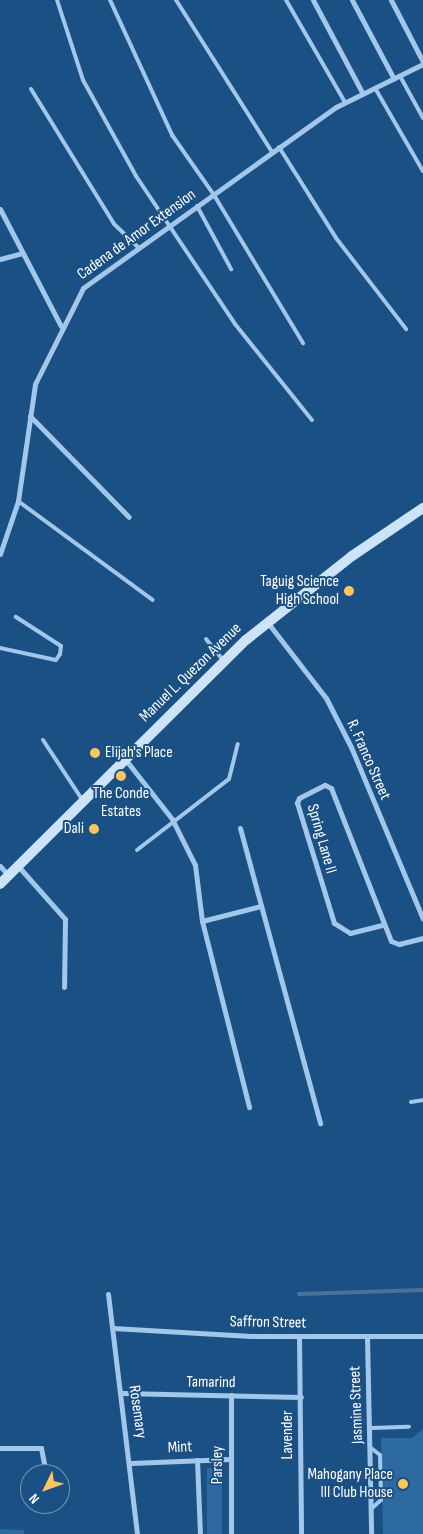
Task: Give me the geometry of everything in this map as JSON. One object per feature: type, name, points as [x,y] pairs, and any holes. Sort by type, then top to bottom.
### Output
[{"type":"main road","name":"Manuel L. Quezon Avenue","points":[[0,884],[223,660],[268,622],[423,508]]},
{"type":"street","points":[[313,0],[363,94]]},
{"type":"street","points":[[352,0],[394,79]]},
{"type":"street","points":[[391,0],[423,63]]},
{"type":"street","name":"Cadena de Amor Extension","points":[[0,554],[18,501],[34,384],[61,326],[83,288],[278,147],[345,102],[423,63]]},
{"type":"street","points":[[0,210],[61,326]]},
{"type":"street","points":[[0,259],[22,253]]},
{"type":"street","points":[[30,416],[129,517]]},
{"type":"street","name":"R. Franco Street","points":[[268,622],[334,714],[423,920]]},
{"type":"street","points":[[125,758],[172,819],[200,882],[202,921],[249,1107]]},
{"type":"street","name":"Spring Lane II","points":[[382,925],[350,933],[334,923],[299,798],[325,785],[333,791],[382,925],[397,944],[423,938]]},
{"type":"street","points":[[240,828],[320,1123]]},
{"type":"street","points":[[0,866],[8,875]]},
{"type":"street","points":[[18,866],[65,919],[64,987]]},
{"type":"street","points":[[202,921],[261,906]]},
{"type":"street","name":"Rosemary","points":[[108,1294],[131,1463],[136,1534]]},
{"type":"street","name":"Saffron Street","points":[[113,1328],[299,1336],[423,1336]]},
{"type":"street","name":"Lavender","points":[[299,1336],[301,1534]]},
{"type":"street","name":"Jasmine Street","points":[[367,1336],[371,1428],[371,1534]]},
{"type":"street","name":"Tamarind","points":[[122,1393],[301,1397]]},
{"type":"street","name":"Parsley","points":[[231,1396],[231,1534]]},
{"type":"street","points":[[0,1448],[41,1448],[44,1464]]},
{"type":"street","name":"Mint","points":[[131,1463],[230,1459]]},
{"type":"street","points":[[197,1460],[200,1534]]},
{"type":"lane","points":[[58,0],[83,80],[136,176],[172,224],[236,324],[312,420]]},
{"type":"lane","points":[[110,0],[172,135],[214,195],[303,343]]},
{"type":"lane","points":[[176,0],[272,152]]},
{"type":"lane","points":[[286,0],[345,102]]},
{"type":"lane","points":[[400,76],[423,118]]},
{"type":"lane","points":[[375,88],[423,171]]},
{"type":"lane","points":[[31,89],[114,224],[139,248]]},
{"type":"lane","points":[[278,147],[336,238],[406,329]]},
{"type":"lane","points":[[198,206],[231,269]]},
{"type":"lane","points":[[18,501],[153,600]]},
{"type":"lane","points":[[0,648],[56,660],[60,654],[61,646],[16,617]]},
{"type":"lane","points":[[206,639],[223,660]]},
{"type":"lane","points":[[42,740],[82,801]]},
{"type":"lane","points":[[137,850],[172,819],[229,779],[234,772],[238,744]]},
{"type":"lane","points":[[412,1102],[423,1100]]},
{"type":"lane","points":[[371,1428],[409,1428]]},
{"type":"lane","points":[[371,1448],[380,1456],[380,1500],[371,1509]]},
{"type":"shaded area","points":[[423,1429],[423,1534],[383,1534],[381,1438],[412,1438]]},
{"type":"shaded area","points":[[207,1468],[222,1468],[222,1534],[207,1534]]},
{"type":"shaded area","points":[[0,1529],[24,1530],[24,1534],[0,1534]]},
{"type":"waterway","points":[[299,1294],[423,1290]]},
{"type":"place","name":"Taguig Science High School","points":[[349,591]]},
{"type":"place","name":"Elijah's Place","points":[[95,753]]},
{"type":"place","name":"The Conde Estates","points":[[121,776]]},
{"type":"place","name":"Dali","points":[[94,829]]},
{"type":"place","name":"Mahogany Place III Club House","points":[[403,1484]]}]
